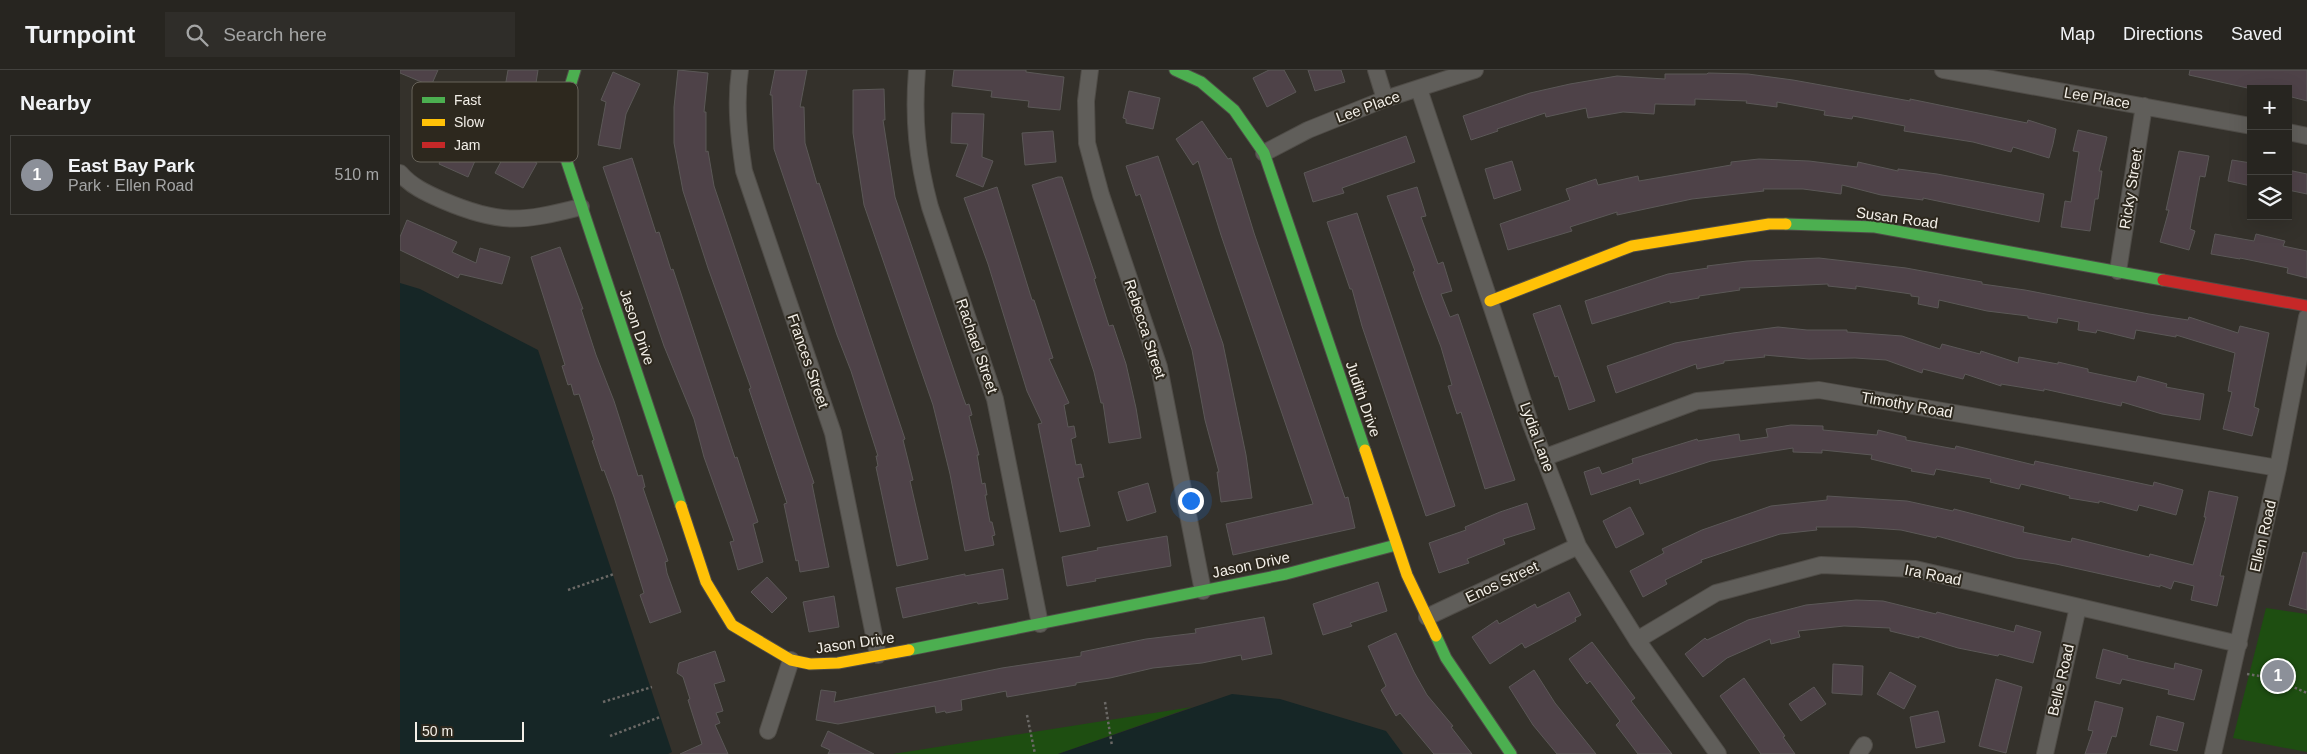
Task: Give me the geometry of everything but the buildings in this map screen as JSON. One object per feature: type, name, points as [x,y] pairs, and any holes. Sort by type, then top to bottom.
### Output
[{"type":"street","points":[[570,82],[575,70]]},
{"type":"street","name":"Frances Street","points":[[740,70],[738,82],[739,134],[744,172],[833,433],[878,655]]},
{"type":"street","name":"Rachael Street","points":[[916,70],[915,137],[921,176],[995,399],[1040,624]]},
{"type":"street","name":"Rebecca Street","points":[[1090,70],[1086,101],[1087,143],[1101,195],[1159,367],[1203,591]]},
{"type":"street","name":"Judith Drive","points":[[1175,70],[1201,82],[1234,110],[1264,153],[1396,545],[1446,658],[1511,754]]},
{"type":"street","points":[[1376,70],[1386,98]]},
{"type":"street","name":"Lee Place","points":[[1264,153],[1308,130],[1386,98],[1476,70]]},
{"type":"street","name":"Lee Place","points":[[1943,70],[2247,125]]},
{"type":"street","name":"Lydia Lane","points":[[1419,89],[1544,458],[1578,546],[1637,640],[1718,754]]},
{"type":"street","name":"Ricky Street","points":[[2118,271],[2144,106]]},
{"type":"street","points":[[2292,133],[2307,136]]},
{"type":"street","points":[[400,173],[407,181],[424,192],[461,208],[494,219],[540,218],[581,207],[567,162]]},
{"type":"street","name":"Jason Drive","points":[[581,207],[706,582],[732,625],[791,660],[810,664],[838,664],[878,655],[927,648],[1286,574],[1396,545]]},
{"type":"street","name":"Susan Road","points":[[1490,300],[1632,246],[1769,224],[1874,227],[2307,306]]},
{"type":"street","name":"Ellen Road","points":[[2214,754],[2278,468],[2307,317]]},
{"type":"street","name":"Timothy Road","points":[[1544,458],[1697,401],[1819,390],[2278,468]]},
{"type":"street","name":"Enos Street","points":[[1427,617],[1578,546]]},
{"type":"street","name":"Ira Road","points":[[1637,640],[1716,593],[1821,565],[1915,569],[2238,644]]},
{"type":"street","name":"Belle Road","points":[[2044,754],[2078,607]]},
{"type":"street","points":[[768,731],[791,660]]},
{"type":"path","points":[[568,590],[614,574]]},
{"type":"path","points":[[2232,672],[2273,678],[2307,693]]},
{"type":"path","points":[[603,702],[652,687]]},
{"type":"path","points":[[1105,702],[1112,746]]},
{"type":"path","points":[[1027,714],[1035,754]]},
{"type":"path","points":[[610,736],[660,717]]},
{"type":"green space","points":[[2266,608],[2307,614],[2307,752],[2233,738]]},
{"type":"green space","points":[[1192,707],[1058,754],[893,754]]},
{"type":"shaded area","points":[[400,283],[420,289],[538,350],[672,752],[668,754],[400,754]]},
{"type":"shaded area","points":[[1232,694],[1280,699],[1386,731],[1403,754],[1058,754]]},
{"type":"traffic: fast","points":[[571,82],[575,70]]},
{"type":"traffic: fast","points":[[1175,70],[1201,82],[1234,110],[1264,153],[1365,450]]},
{"type":"traffic: fast","points":[[567,162],[681,506]]},
{"type":"traffic: fast","points":[[1786,224],[1875,227],[2163,280]]},
{"type":"traffic: fast","points":[[909,650],[1286,574],[1396,545]]},
{"type":"traffic: fast","points":[[1436,636],[1446,658],[1511,754]]},
{"type":"traffic: slow","points":[[1490,301],[1632,246],[1769,224],[1786,224]]},
{"type":"traffic: slow","points":[[1365,450],[1407,575],[1436,636]]},
{"type":"traffic: slow","points":[[681,506],[706,582],[732,625],[791,660],[810,664],[838,663],[909,650]]},
{"type":"traffic: jam","points":[[2163,280],[2307,306]]},
{"type":"place","name":"East Bay Park","points":[[2278,676]]}]
